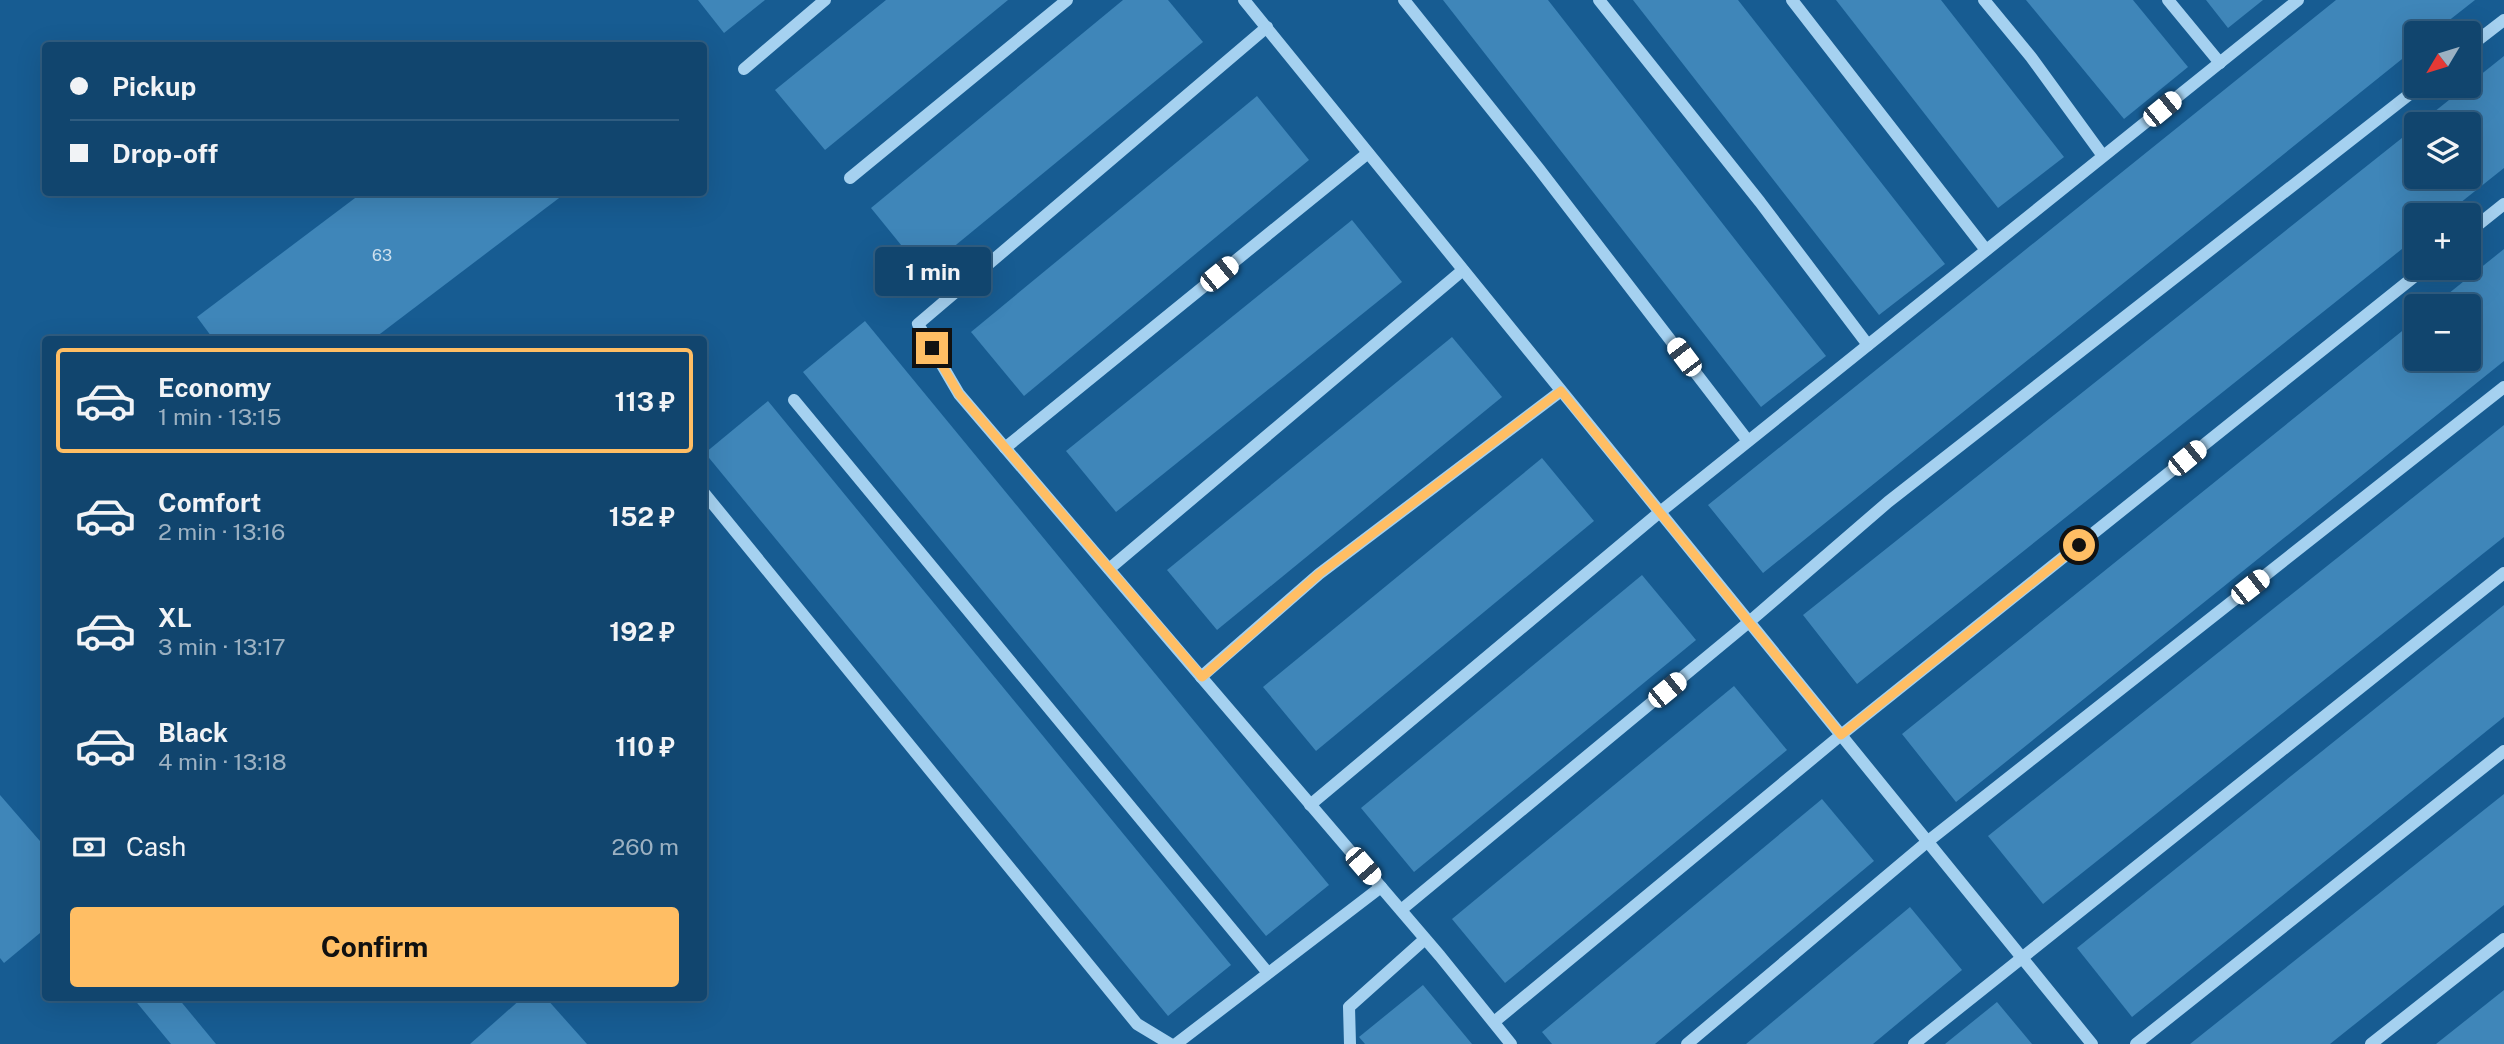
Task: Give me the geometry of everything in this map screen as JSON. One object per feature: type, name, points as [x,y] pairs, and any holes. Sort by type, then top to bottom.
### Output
[{"type":"lane","points":[[744,69],[825,0]]},
{"type":"lane","points":[[850,178],[1067,0]]},
{"type":"lane","points":[[1244,0],[2092,1044]]},
{"type":"lane","points":[[1404,0],[1539,169],[1748,441]]},
{"type":"lane","points":[[1599,0],[1760,202],[1868,345]]},
{"type":"lane","points":[[1792,0],[1986,250]]},
{"type":"lane","points":[[1984,0],[2031,57],[2103,156]]},
{"type":"lane","points":[[2168,0],[2220,63]]},
{"type":"lane","points":[[1310,805],[1660,512],[2298,0]]},
{"type":"lane","points":[[2482,37],[2504,20]]},
{"type":"lane","points":[[1267,27],[918,324],[959,394],[1401,910],[1511,1044]]},
{"type":"lane","points":[[1401,910],[1749,622],[1888,502],[2405,98]]},
{"type":"lane","points":[[1006,448],[1368,153]]},
{"type":"lane","points":[[2481,222],[2504,204]]},
{"type":"lane","points":[[1109,569],[1463,270]]},
{"type":"lane","points":[[1494,1022],[1841,735],[2410,280]]},
{"type":"lane","points":[[1687,1044],[1927,842],[2504,387]]},
{"type":"lane","points":[[1202,677],[1319,574],[1561,391]]},
{"type":"lane","points":[[794,400],[1268,973]]},
{"type":"lane","points":[[707,497],[1137,1024],[1170,1044]]},
{"type":"lane","points":[[1914,1044],[2504,573]]},
{"type":"lane","points":[[2136,1044],[2504,751]]},
{"type":"lane","points":[[1176,1044],[1381,887]]},
{"type":"lane","points":[[1350,1044],[1349,1007],[1425,939]]},
{"type":"lane","points":[[2371,1044],[2504,939]]},
{"type":"building","points":[[698,0],[765,0],[724,33]]},
{"type":"building","points":[[886,0],[1008,0],[825,150],[775,90]]},
{"type":"building","points":[[1123,0],[1168,0],[1203,42],[923,272],[871,208]]},
{"type":"building","points":[[1443,0],[1548,0],[1826,356],[1761,407]]},
{"type":"building","points":[[1633,0],[1738,0],[1945,264],[1879,315]]},
{"type":"building","points":[[1836,0],[1941,0],[2064,157],[1998,208]]},
{"type":"building","points":[[2026,0],[2133,0],[2188,67],[2124,119]]},
{"type":"building","points":[[2206,0],[2263,0],[2228,28]]},
{"type":"building","points":[[2336,0],[2475,0],[2448,21],[2404,21],[2404,57],[1763,573],[1708,505]]},
{"type":"building","points":[[2504,56],[2504,168],[2481,186],[2481,112],[2434,112],[2452,98],[2482,98],[2482,74]]},
{"type":"building","points":[[1257,96],[1309,160],[1024,396],[971,332]]},
{"type":"building","points":[[2404,136],[2404,189],[2478,189],[2460,203],[2404,203],[2404,247],[1857,684],[1803,615]]},
{"type":"building","points":[[358,196],[562,196],[377,336],[211,336],[197,317]]},
{"type":"building","points":[[1352,220],[1402,282],[1116,512],[1066,451]]},
{"type":"building","points":[[2504,249],[2504,361],[1956,802],[1902,734],[2404,329],[2404,371],[2481,371],[2481,294],[2448,294],[2465,280],[2481,280],[2481,267]]},
{"type":"building","points":[[865,321],[1329,885],[1266,936],[803,372]]},
{"type":"building","points":[[1452,337],[1502,397],[1217,630],[1167,570]]},
{"type":"building","points":[[768,401],[1231,965],[1168,1016],[707,455],[707,451]]},
{"type":"building","points":[[2504,425],[2504,537],[2043,904],[1988,836]]},
{"type":"building","points":[[1542,458],[1594,521],[1316,751],[1263,687]]},
{"type":"building","points":[[1642,575],[1696,640],[1414,872],[1361,808]]},
{"type":"building","points":[[2504,605],[2504,717],[2132,1017],[2077,948]]},
{"type":"building","points":[[1734,686],[1787,750],[1505,983],[1452,919]]},
{"type":"building","points":[[2504,794],[2504,905],[2330,1044],[2190,1044]]},
{"type":"building","points":[[0,795],[42,843],[42,931],[4,963],[0,958]]},
{"type":"building","points":[[1822,799],[1874,861],[1655,1044],[1552,1044],[1542,1032]]},
{"type":"building","points":[[1910,907],[1962,970],[1873,1044],[1746,1044]]},
{"type":"building","points":[[1423,985],[1472,1044],[1365,1044],[1359,1037]]},
{"type":"building","points":[[2504,990],[2504,1044],[2436,1044]]},
{"type":"building","points":[[135,1001],[180,1001],[216,1044],[171,1044]]},
{"type":"building","points":[[519,1001],[549,1001],[587,1044],[470,1044]]},
{"type":"building","points":[[1997,1002],[2032,1044],[1945,1044]]},
{"type":"route","points":[[932,348],[959,394],[1202,677],[1319,574],[1561,391],[1841,735],[2079,545]]}]
